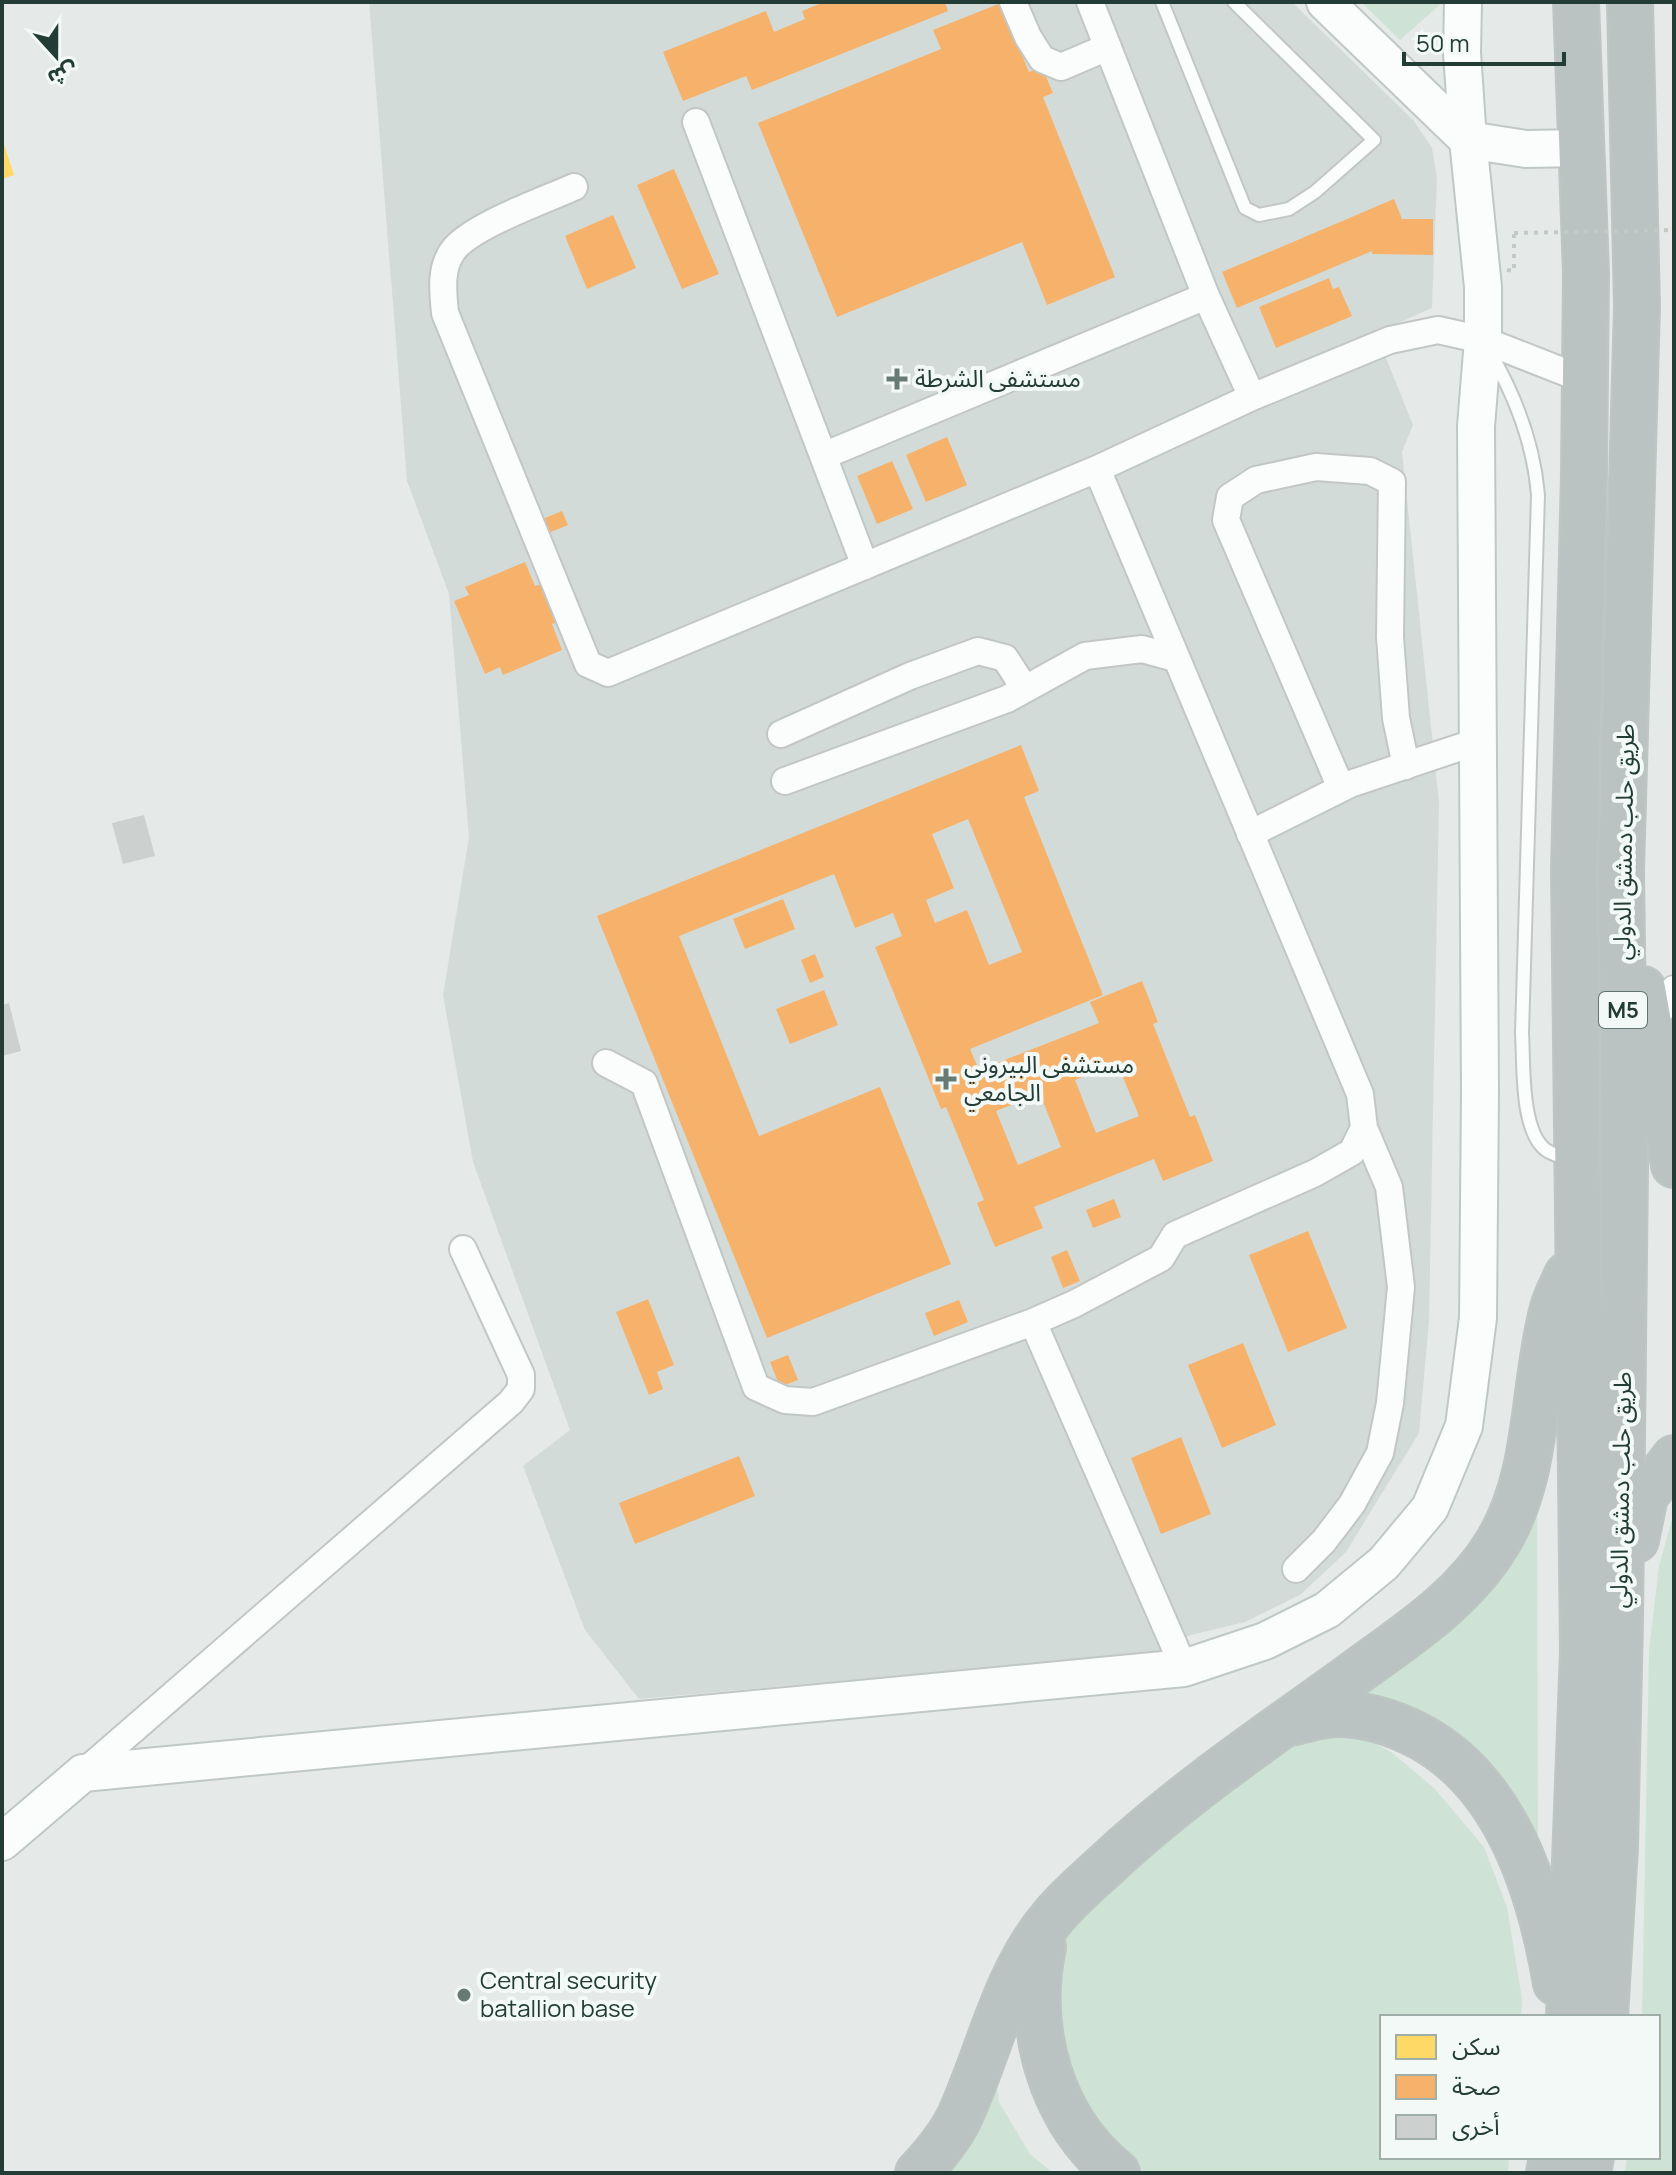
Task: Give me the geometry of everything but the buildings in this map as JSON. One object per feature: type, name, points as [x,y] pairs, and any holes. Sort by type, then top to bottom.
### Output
[{"type":"highway","name":"طريق حلب دمشق الدولي","points":[[1569,2015],[1583,1651],[1574,869],[1586,273],[1576,2]]},
{"type":"highway","name":"طريق حلب دمشق الدولي","points":[[1605,2015],[1615,1847],[1620,1621],[1625,1166],[1621,872],[1637,306],[1630,2]]},
{"type":"highway","points":[[1621,872],[1674,1165]]},
{"type":"highway","points":[[918,2173],[963,2111],[1007,1995],[1027,1952],[1052,1917],[1162,1815],[1445,1606],[1465,1587],[1499,1541],[1526,1473],[1553,1307],[1578,1247]]},
{"type":"highway","points":[[1620,1621],[1645,1496],[1674,1458]]},
{"type":"highway","points":[[1283,1725],[1335,1714],[1381,1721],[1428,1741],[1468,1771],[1508,1827],[1522,1859],[1545,1934],[1562,2015]]},
{"type":"highway","points":[[1052,1917],[1039,1966],[1037,1991],[1038,2028],[1046,2064],[1065,2110],[1079,2131],[1117,2173]]},
{"type":"street","points":[[1013,2],[1028,37],[1042,59],[1061,67],[1108,47]]},
{"type":"street","points":[[1090,2],[1206,296],[1252,397]]},
{"type":"street","points":[[1325,2],[1468,140],[1526,149],[1582,148]]},
{"type":"street","points":[[83,1773],[1184,1668],[1265,1641],[1327,1610],[1384,1563],[1430,1508],[1464,1426],[1478,1318],[1480,1092],[1476,426],[1483,340],[1483,287],[1468,140],[1462,53],[1463,2]]},
{"type":"street","points":[[696,122],[865,566]]},
{"type":"street","points":[[574,187],[481,228],[452,250],[442,280],[445,313],[588,664],[608,673],[1097,469],[1252,397],[1390,340],[1438,330],[1483,340],[1585,380]]},
{"type":"street","points":[[823,456],[1206,296]]},
{"type":"street","points":[[1341,788],[1226,520],[1230,497],[1256,480],[1316,467],[1370,471],[1392,482],[1390,637],[1396,718],[1406,766]]},
{"type":"street","points":[[1097,469],[1360,1094],[1364,1128],[1389,1187],[1401,1287],[1390,1403],[1380,1453],[1352,1504],[1324,1541],[1296,1569]]},
{"type":"street","points":[[785,781],[1007,699],[1085,656],[1142,649],[1175,658]]},
{"type":"street","points":[[781,734],[910,676],[978,651],[1005,658],[1025,689]]},
{"type":"street","points":[[1250,834],[1341,788],[1476,742]]},
{"type":"street","points":[[1651,1026],[1674,989]]},
{"type":"street","points":[[606,1063],[644,1083],[756,1387],[785,1400],[813,1402],[1033,1322],[1074,1304],[1161,1258],[1175,1235],[1315,1173],[1352,1152],[1364,1128]]},
{"type":"street","points":[[2,1842],[511,1402],[521,1389],[521,1375],[463,1249]]},
{"type":"street","points":[[1033,1322],[1184,1668]]},
{"type":"lane","points":[[1162,2],[1245,208],[1259,215],[1289,209],[1315,192],[1374,140],[1234,2]]},
{"type":"lane","points":[[1483,340],[1523,421],[1533,455],[1538,495],[1522,1033],[1528,1117],[1537,1140],[1545,1149],[1577,1164]]},
{"type":"path","points":[[1514,271],[1514,233],[1674,230]]},
{"type":"shaded area","name":"مستشفى البيروني الجامعي","points":[[369,2],[1292,2],[1414,121],[1432,148],[1437,178],[1432,308],[1376,333],[1413,425],[1402,452],[1439,802],[1429,1321],[1419,1433],[1346,1552],[1300,1595],[1245,1622],[1191,1635],[1153,1653],[639,1699],[585,1630],[523,1466],[570,1430],[473,1162],[443,995],[469,837],[449,594],[407,481]]},
{"type":"green space","points":[[1361,2],[1443,2],[1400,40]]},
{"type":"green space","points":[[1537,1430],[1538,1896],[1512,1831],[1349,1692],[1448,1620]]},
{"type":"green space","points":[[1674,1512],[1674,2173],[1625,2173],[1627,2159],[1660,2159],[1660,2015],[1642,2015],[1649,1650],[1659,1566]]},
{"type":"green space","points":[[1334,1734],[1366,1739],[1391,1752],[1434,1788],[1484,1847],[1507,1907],[1522,1999],[1521,2015],[1380,2015],[1380,2159],[1509,2159],[1508,2173],[1114,2173],[1041,2085],[1060,1921],[1194,1812],[1297,1743]]},
{"type":"green space","points":[[990,2038],[999,2102],[1030,2154],[1053,2173],[922,2173]]},
{"type":"place","name":"مستشفى الشرطة","points":[[897,379]]},
{"type":"place","name":"مستشفى البيروني الجامعي","points":[[946,1079]]},
{"type":"place","name":"Central security batallion base","points":[[464,1995]]}]
